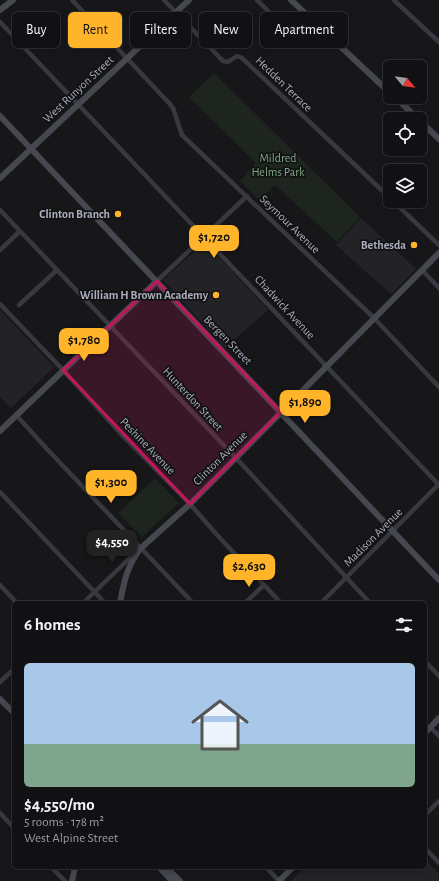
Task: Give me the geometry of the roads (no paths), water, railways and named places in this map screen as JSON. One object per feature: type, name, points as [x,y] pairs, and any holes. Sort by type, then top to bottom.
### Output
[{"type":"main road","points":[[0,10],[13,0]]},
{"type":"main road","name":"West Runyon Street","points":[[176,12],[189,0]]},
{"type":"main road","points":[[291,0],[383,86]]},
{"type":"main road","name":"West Runyon Street","points":[[0,178],[138,48]]},
{"type":"main road","points":[[402,104],[411,112]]},
{"type":"main road","name":"Bergen Street","points":[[0,116],[439,580]]},
{"type":"main road","points":[[427,128],[439,139]]},
{"type":"main road","name":"Clinton Avenue","points":[[120,601],[128,570],[141,548],[190,504],[439,253]]},
{"type":"main road","points":[[0,431],[157,281]]},
{"type":"main road","points":[[0,699],[12,712]]},
{"type":"main road","points":[[427,730],[439,718]]},
{"type":"main road","points":[[72,881],[75,869]]},
{"type":"main road","points":[[161,869],[172,881]]},
{"type":"main road","points":[[168,869],[180,881]]},
{"type":"main road","points":[[279,881],[291,869]]},
{"type":"street","name":"Seymour Avenue","points":[[72,0],[170,103],[182,134],[374,318],[439,387]]},
{"type":"street","name":"Hedden Terrace","points":[[164,0],[176,12]]},
{"type":"street","points":[[257,0],[269,12]]},
{"type":"street","points":[[394,0],[439,42]]},
{"type":"street","name":"Chadwick Avenue","points":[[0,22],[439,485]]},
{"type":"street","name":"Hedden Terrace","points":[[191,28],[223,61],[228,62],[238,56],[242,58],[383,191]]},
{"type":"street","points":[[157,281],[246,196]]},
{"type":"street","points":[[400,208],[439,245]]},
{"type":"street","name":"Hunterdon Street","points":[[0,210],[236,458],[368,601]]},
{"type":"street","points":[[0,250],[20,231]]},
{"type":"street","points":[[19,305],[57,270]]},
{"type":"street","points":[[422,270],[439,288]]},
{"type":"street","name":"Peshine Avenue","points":[[0,304],[123,436],[190,504],[279,601]]},
{"type":"street","points":[[16,415],[191,601]]},
{"type":"street","name":"Madison Avenue","points":[[323,601],[439,485]]},
{"type":"street","points":[[0,492],[103,601]]},
{"type":"street","points":[[85,601],[141,548]]},
{"type":"street","points":[[247,601],[264,585]]},
{"type":"street","points":[[0,586],[15,601]]},
{"type":"street","points":[[427,663],[439,676]]},
{"type":"street","points":[[0,682],[12,671]]},
{"type":"street","points":[[430,727],[439,736]]},
{"type":"street","points":[[427,812],[439,801]]},
{"type":"street","points":[[0,814],[12,826]]},
{"type":"street","points":[[427,850],[439,863]]},
{"type":"street","points":[[434,857],[439,852]]},
{"type":"street","points":[[53,869],[65,881]]},
{"type":"street","points":[[268,869],[279,881]]},
{"type":"place","name":"Clinton Branch","points":[[118,214]]},
{"type":"place","name":"Bethesda","points":[[414,245]]},
{"type":"place","name":"William H Brown Academy","points":[[216,295]]},
{"type":"park label","name":"Mildred Helms Park","points":[[278,165]]}]
